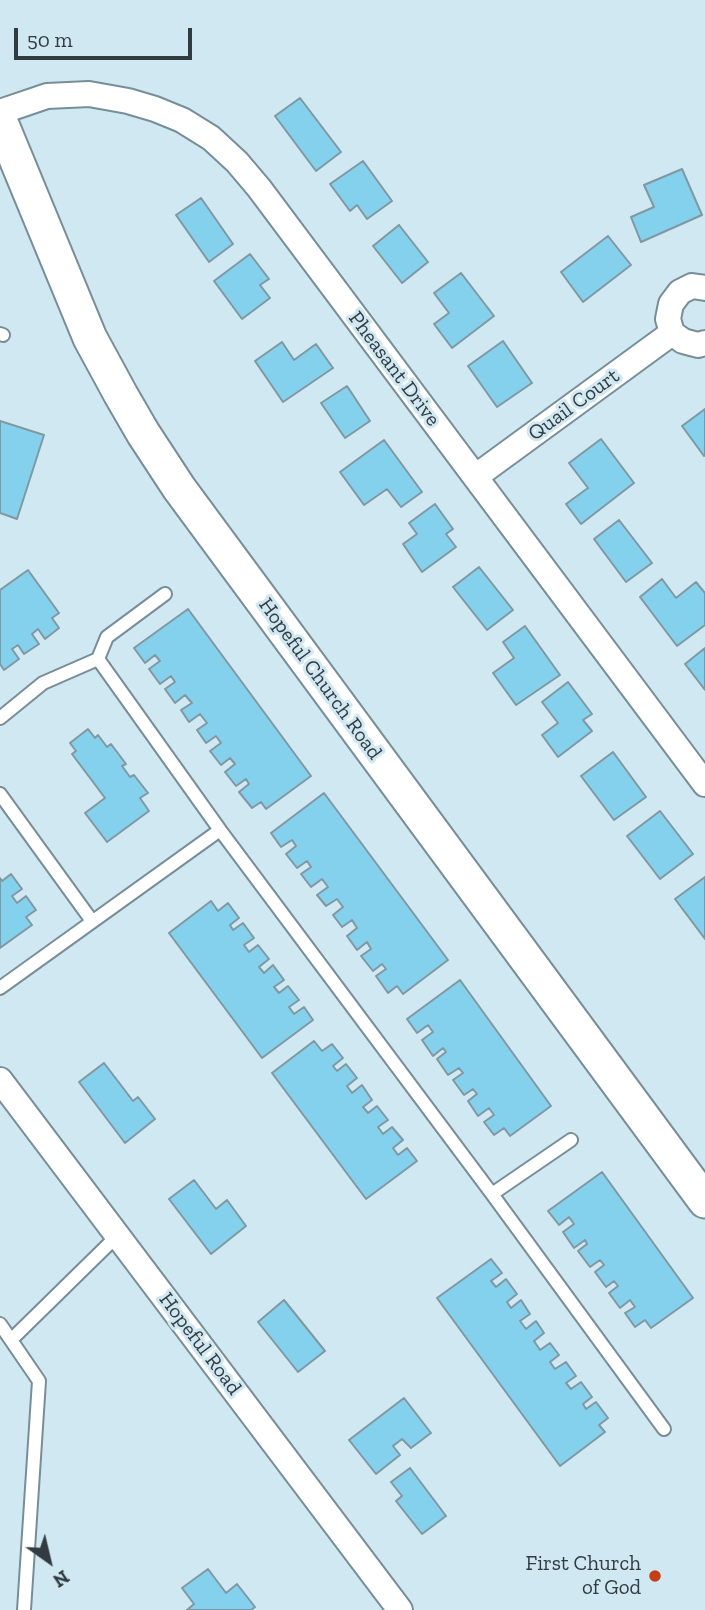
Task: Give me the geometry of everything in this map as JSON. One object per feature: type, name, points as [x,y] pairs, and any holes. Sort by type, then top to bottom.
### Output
[{"type":"main road","name":"Hopeful Church Road","points":[[0,120],[90,338],[121,395],[179,488],[705,1200]]},
{"type":"street","name":"Pheasant Drive","points":[[0,112],[47,96],[89,94],[128,100],[182,120],[211,138],[237,162],[705,784]]},
{"type":"street","points":[[705,288],[692,286],[681,292],[671,304],[668,318],[672,333],[683,341],[705,344]]},
{"type":"street","name":"Quail Court","points":[[475,477],[672,333]]},
{"type":"street","name":"Hopeful Road","points":[[0,1080],[400,1610]]},
{"type":"lane","points":[[0,718],[43,683],[98,659],[107,637],[165,594]]},
{"type":"lane","points":[[98,659],[220,831],[664,1429]]},
{"type":"lane","points":[[0,794],[92,921]]},
{"type":"lane","points":[[0,988],[220,831]]},
{"type":"lane","points":[[492,1194],[570,1140]]},
{"type":"lane","points":[[12,1339],[118,1235]]},
{"type":"lane","points":[[0,1324],[39,1381],[24,1610]]},
{"type":"building","points":[[300,98],[341,152],[316,171],[275,116]]},
{"type":"building","points":[[363,161],[392,201],[367,219],[357,205],[350,211],[330,184]]},
{"type":"building","points":[[682,169],[702,215],[641,242],[631,217],[654,207],[644,185]]},
{"type":"building","points":[[201,198],[233,244],[209,262],[176,215]]},
{"type":"building","points":[[399,225],[428,262],[402,283],[373,246]]},
{"type":"building","points":[[608,236],[631,265],[583,302],[561,272]]},
{"type":"building","points":[[250,254],[269,279],[260,285],[270,298],[242,319],[214,281]]},
{"type":"building","points":[[461,273],[494,316],[452,348],[434,324],[449,313],[434,293]]},
{"type":"building","points":[[503,341],[532,383],[497,407],[468,366]]},
{"type":"building","points":[[282,342],[294,360],[316,344],[333,368],[283,402],[255,361]]},
{"type":"building","points":[[347,386],[370,421],[345,438],[321,403]]},
{"type":"building","points":[[705,409],[705,455],[704,456],[682,426]]},
{"type":"building","points":[[0,421],[44,435],[17,519],[0,513]]},
{"type":"building","points":[[601,439],[634,483],[581,524],[566,504],[588,488],[569,463]]},
{"type":"building","points":[[384,440],[422,492],[401,507],[387,489],[364,505],[340,472]]},
{"type":"building","points":[[435,504],[453,529],[446,534],[456,547],[422,572],[403,544],[417,534],[409,523]]},
{"type":"building","points":[[619,520],[652,563],[626,582],[594,539]]},
{"type":"building","points":[[479,567],[513,610],[487,630],[453,587]]},
{"type":"building","points":[[28,570],[59,613],[52,618],[59,628],[45,639],[38,629],[32,634],[39,644],[24,654],[18,645],[12,649],[19,659],[4,670],[0,664],[0,590]]},
{"type":"building","points":[[662,579],[676,598],[696,582],[705,593],[705,625],[677,646],[640,597]]},
{"type":"building","points":[[188,609],[311,776],[266,809],[261,802],[252,808],[239,792],[249,784],[246,779],[236,786],[225,772],[235,764],[230,758],[221,765],[210,751],[221,743],[216,736],[206,743],[197,730],[207,723],[200,714],[189,722],[181,710],[192,703],[185,695],[175,703],[165,689],[175,682],[171,676],[160,684],[149,669],[160,661],[155,655],[145,663],[134,648]]},
{"type":"building","points":[[525,626],[560,675],[516,705],[493,673],[514,658],[503,642]]},
{"type":"building","points":[[705,648],[705,690],[685,664]]},
{"type":"building","points":[[568,682],[592,714],[583,720],[592,731],[558,757],[542,735],[558,723],[542,702]]},
{"type":"building","points":[[88,729],[95,738],[98,735],[107,747],[111,744],[126,764],[122,766],[130,777],[134,775],[148,793],[140,798],[149,811],[107,842],[85,813],[105,798],[72,754],[76,751],[70,743]]},
{"type":"building","points":[[613,752],[646,797],[614,820],[581,776]]},
{"type":"building","points":[[324,793],[448,960],[403,994],[397,986],[388,993],[376,976],[386,969],[382,964],[373,971],[361,956],[371,949],[367,942],[357,950],[347,936],[357,928],[352,920],[342,927],[333,915],[343,907],[337,899],[326,906],[317,895],[328,887],[322,879],[311,887],[301,874],[311,867],[307,861],[297,868],[286,854],[296,846],[292,840],[281,847],[271,833]]},
{"type":"building","points":[[660,811],[693,854],[660,879],[627,836]]},
{"type":"building","points":[[11,874],[22,889],[12,896],[17,903],[26,896],[36,910],[26,917],[32,925],[0,948],[0,878],[2,881]]},
{"type":"building","points":[[705,877],[705,939],[675,899]]},
{"type":"building","points":[[211,901],[218,911],[228,903],[239,918],[230,925],[233,930],[243,923],[254,938],[244,945],[249,952],[258,945],[269,959],[259,967],[264,973],[273,965],[284,980],[274,987],[279,993],[288,986],[299,1000],[289,1007],[294,1014],[304,1007],[313,1020],[262,1058],[169,933]]},
{"type":"building","points":[[460,980],[551,1106],[510,1136],[504,1128],[494,1135],[484,1122],[494,1115],[489,1108],[478,1116],[468,1101],[477,1094],[473,1089],[464,1095],[453,1080],[463,1073],[459,1068],[448,1075],[437,1059],[446,1052],[443,1048],[433,1056],[422,1040],[433,1032],[428,1025],[417,1033],[407,1019]]},
{"type":"building","points":[[314,1041],[322,1051],[332,1044],[343,1058],[333,1066],[337,1071],[346,1064],[357,1078],[347,1086],[352,1093],[362,1085],[372,1100],[363,1107],[368,1113],[377,1106],[388,1120],[378,1127],[383,1134],[392,1127],[403,1140],[393,1148],[398,1155],[407,1148],[417,1161],[366,1199],[272,1073]]},
{"type":"building","points":[[104,1063],[133,1101],[138,1097],[155,1119],[125,1143],[79,1082]]},
{"type":"building","points":[[602,1172],[693,1298],[651,1328],[645,1320],[635,1327],[625,1313],[635,1307],[630,1300],[620,1308],[609,1293],[618,1286],[614,1281],[606,1287],[595,1272],[604,1265],[600,1260],[590,1267],[578,1251],[587,1244],[585,1240],[574,1248],[563,1232],[574,1224],[569,1217],[559,1225],[548,1211]]},
{"type":"building","points":[[194,1180],[216,1209],[227,1200],[246,1226],[211,1254],[169,1199]]},
{"type":"building","points":[[491,1259],[502,1273],[491,1281],[496,1287],[506,1279],[517,1294],[507,1302],[511,1308],[521,1300],[530,1314],[520,1321],[526,1329],[536,1321],[544,1333],[534,1341],[540,1350],[550,1343],[559,1355],[550,1362],[555,1369],[566,1362],[576,1376],[566,1383],[571,1389],[581,1382],[592,1397],[583,1404],[586,1409],[596,1402],[608,1418],[599,1425],[605,1432],[560,1466],[437,1298]]},
{"type":"building","points":[[284,1300],[325,1351],[298,1372],[258,1322]]},
{"type":"building","points":[[404,1398],[431,1433],[411,1448],[402,1439],[393,1446],[400,1455],[376,1474],[349,1440]]},
{"type":"building","points":[[410,1468],[446,1516],[422,1534],[396,1501],[402,1496],[391,1482]]},
{"type":"building","points":[[208,1569],[226,1593],[237,1584],[255,1607],[251,1610],[187,1610],[194,1604],[182,1588]]},
{"type":"place","name":"First Church of God","points":[[655,1576]]}]
